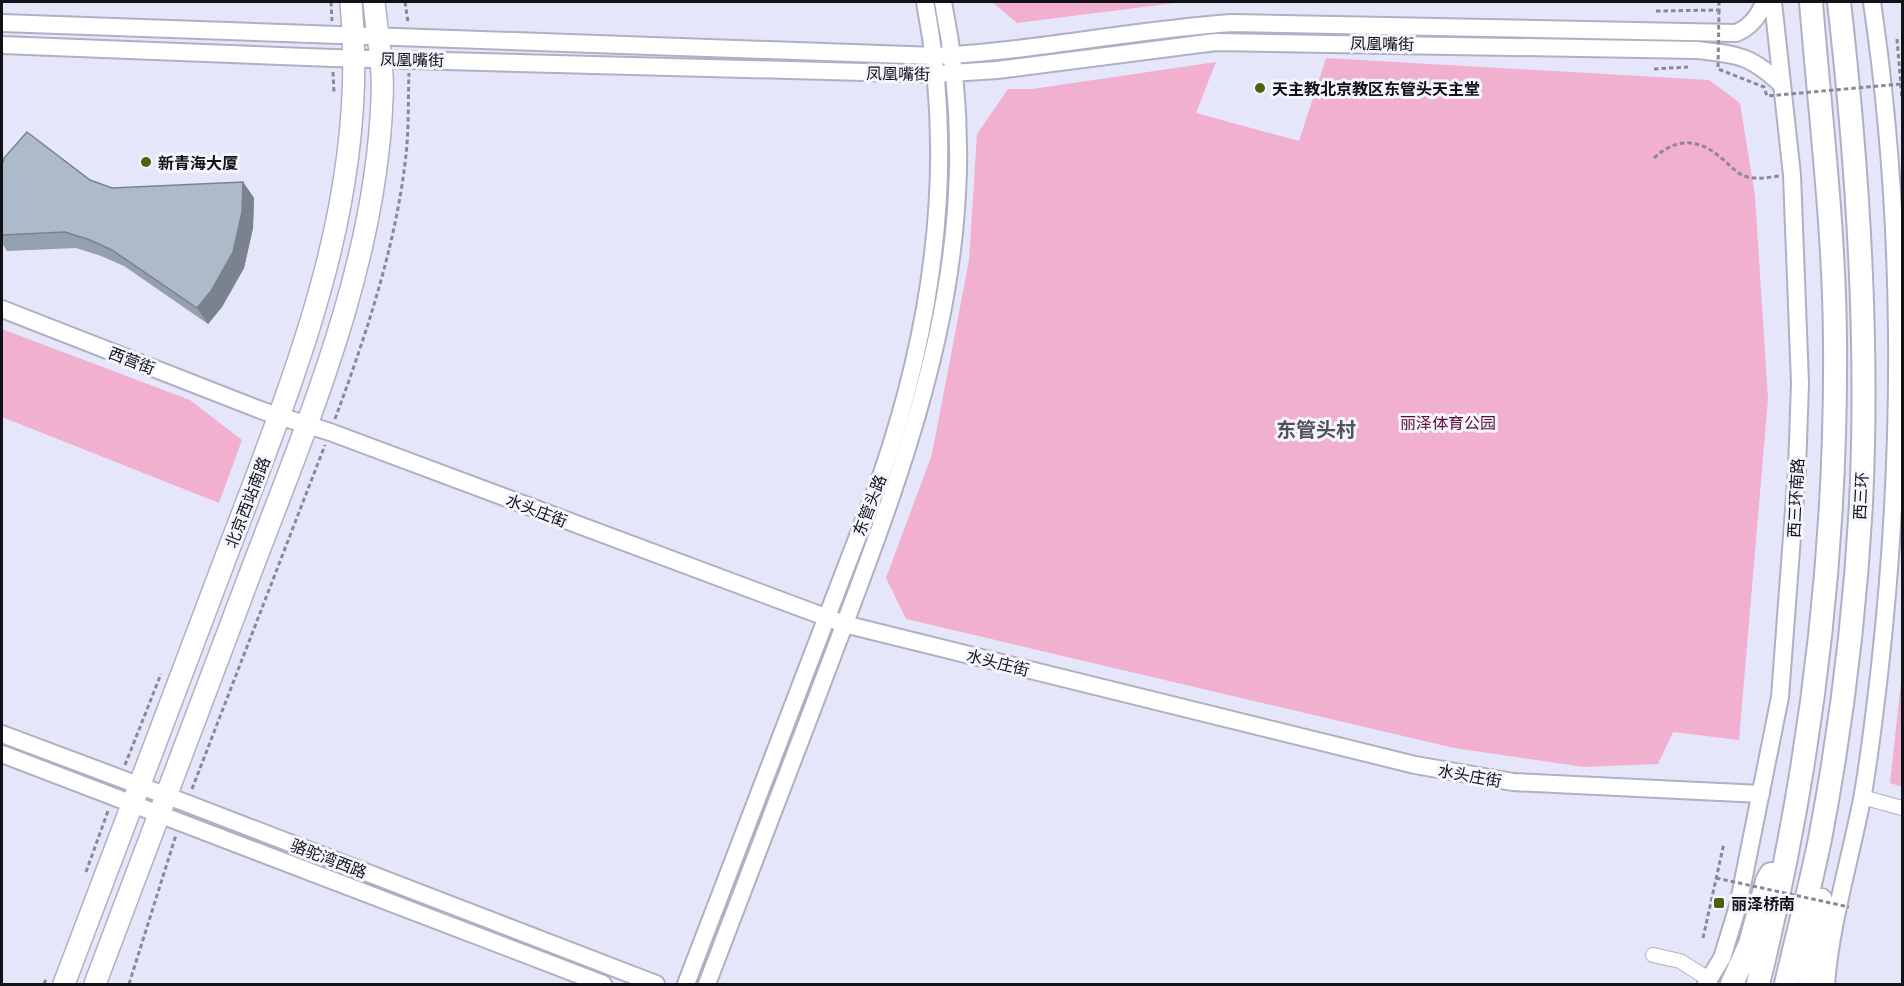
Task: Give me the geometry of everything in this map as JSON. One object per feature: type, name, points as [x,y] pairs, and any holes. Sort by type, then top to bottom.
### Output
[{"type":"highway","name":"西三环","points":[[1758,984],[1788,848],[1812,706],[1832,501],[1835,412],[1833,273],[1810,2]]},
{"type":"highway","name":"西三环","points":[[1786,984],[1820,840],[1840,707],[1861,505],[1864,416],[1862,270],[1839,2]]},
{"type":"highway","points":[[1809,984],[1814,936],[1824,883],[1820,840]]},
{"type":"highway","points":[[1723,981],[1750,944],[1767,881],[1788,848]]},
{"type":"main road","name":"北京西站南路","points":[[56,979],[128,796],[271,413],[309,330],[338,224],[347,168],[344,58],[354,36],[351,2]]},
{"type":"main road","name":"北京西站南路","points":[[96,984],[307,425],[366,232],[380,136],[382,59],[374,2]]},
{"type":"street","name":"东管头路","points":[[686,984],[900,419],[924,320],[937,218],[936,56],[925,2]]},
{"type":"street","name":"东管头路","points":[[707,984],[844,624],[913,433],[932,367],[945,302],[957,183],[954,55],[943,2]]},
{"type":"street","name":"凤凰嘴街","points":[[2,23],[936,56],[1231,23],[1736,33],[1745,30],[1756,18],[1764,2]]},
{"type":"street","name":"西三环南路","points":[[1723,981],[1722,958],[1738,906],[1780,697],[1797,470],[1800,383],[1792,175],[1773,2]]},
{"type":"street","points":[[1826,984],[1862,797],[1885,619],[1900,391],[1895,224],[1888,121],[1872,2]]},
{"type":"street","name":"凤凰嘴街","points":[[2,45],[344,58],[955,74],[1186,44],[1318,41],[1697,50],[1750,60],[1761,65],[1782,85]]},
{"type":"street","name":"西营街","points":[[2,309],[271,413]]},
{"type":"street","name":"水头庄街","points":[[271,413],[844,624],[1415,765],[1486,778],[1557,785],[1761,794]]},
{"type":"street","name":"骆驼湾西路","points":[[2,734],[119,778],[128,796]]},
{"type":"street","name":"骆驼湾西路","points":[[2,754],[128,796],[163,805],[656,984]]},
{"type":"street","points":[[1862,797],[1902,808]]},
{"type":"street","name":"骆驼湾西路","points":[[163,805],[603,984]]},
{"type":"street","points":[[1653,955],[1680,961],[1723,981]]},
{"type":"path","points":[[331,2],[333,35]]},
{"type":"path","points":[[1719,2],[1718,69],[1764,87],[1767,96],[1901,84]]},
{"type":"path","points":[[1656,11],[1719,10]]},
{"type":"path","points":[[1897,39],[1902,99]]},
{"type":"path","points":[[334,94],[344,58]]},
{"type":"path","points":[[1707,66],[1718,65]]},
{"type":"path","points":[[1654,69],[1697,66]]},
{"type":"path","points":[[1654,158],[1668,146],[1692,142],[1712,150],[1741,174],[1756,178],[1792,175]]},
{"type":"path","points":[[119,778],[165,665]]},
{"type":"path","points":[[85,874],[128,796]]},
{"type":"path","points":[[1703,938],[1724,843]]},
{"type":"path","points":[[1716,879],[1849,907]]},
{"type":"path","points":[[44,984],[56,979]]},
{"type":"green space","points":[[992,2],[1183,2],[1017,23]]},
{"type":"green space","name":"丽泽体育公园","points":[[1326,58],[1709,80],[1740,103],[1755,196],[1768,399],[1739,740],[1673,732],[1658,764],[1584,767],[1454,748],[906,619],[886,578],[932,454],[969,260],[977,134],[1008,89],[1032,89],[1216,62],[1196,113],[1299,141]]},
{"type":"green space","points":[[2,329],[190,400],[242,440],[219,503],[2,417]]},
{"type":"green space","points":[[1902,673],[1902,787],[1890,783]]},
{"type":"building","name":"新青海大厦","points":[[27,132],[90,180],[112,188],[243,182],[242,212],[233,252],[211,291],[197,308],[112,250],[90,240],[65,232],[2,235],[2,165],[4,158]]},
{"type":"place","name":"天主教北京教区东管头天主堂","points":[[1260,88]]},
{"type":"place","name":"新青海大厦","points":[[146,162]]},
{"type":"place","name":"丽泽桥南","points":[[1719,903]]},
{"type":"district","name":"东管头村","points":[[1316,429]]}]
